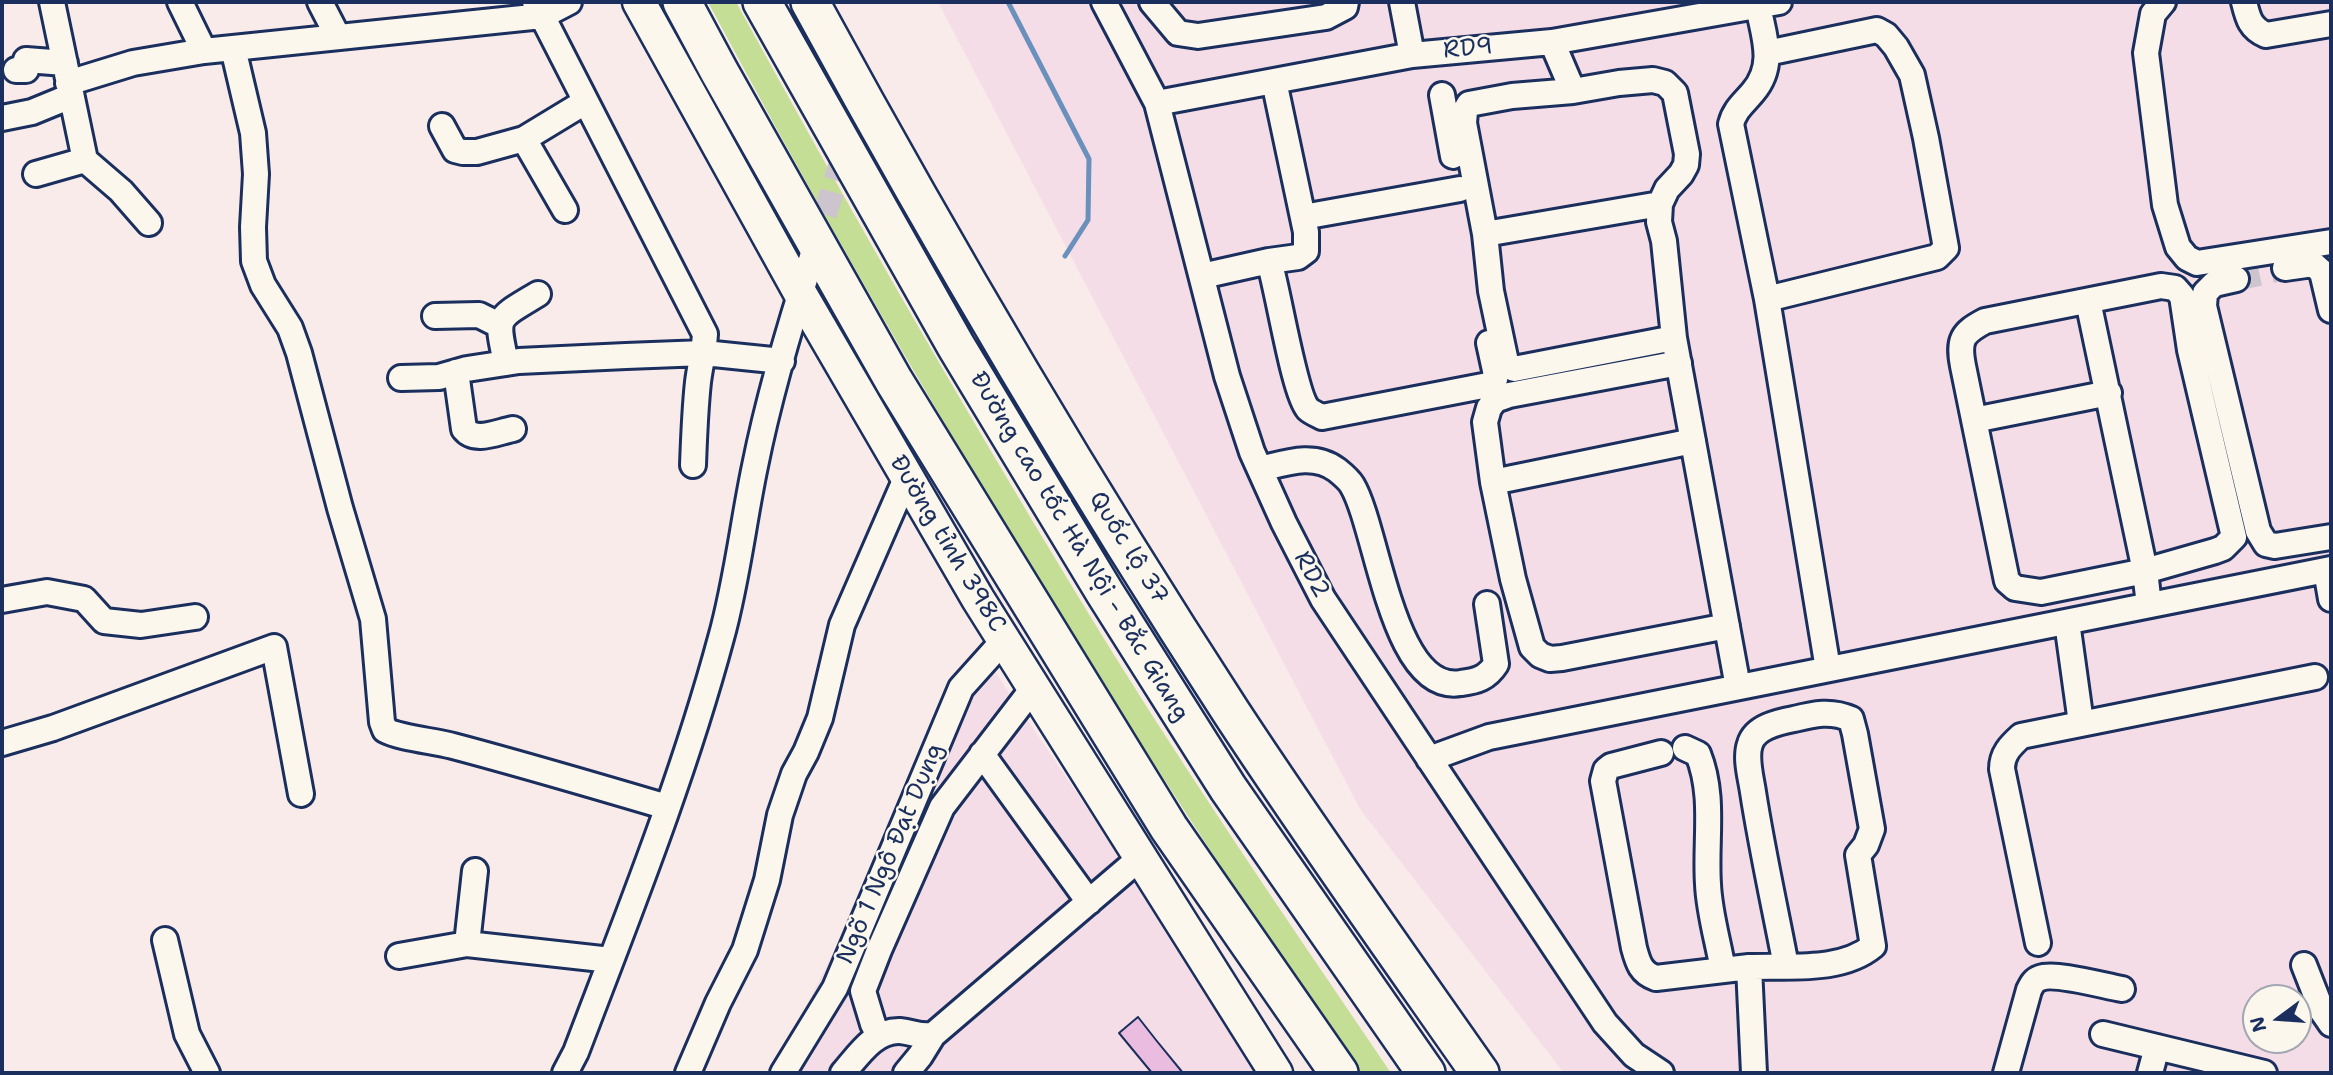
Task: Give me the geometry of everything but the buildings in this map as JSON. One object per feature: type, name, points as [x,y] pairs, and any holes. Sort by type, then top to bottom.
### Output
[{"type":"highway","points":[[682,2],[894,380],[1318,1073]]},
{"type":"highway","name":"Đường cao tốc Hà Nội - Bắc Giang","points":[[762,2],[956,345],[1105,593],[1228,788],[1426,1073]]},
{"type":"highway","name":"Quốc lộ 37","points":[[810,2],[857,116],[1063,446],[1217,690],[1480,1073]]},
{"type":"highway","points":[[1169,828],[1339,1073]]},
{"type":"main road","name":"Đường tỉnh 398C","points":[[639,2],[800,293],[1004,640],[1276,1073]]},
{"type":"street","points":[[52,2],[85,160],[121,191],[149,223]]},
{"type":"street","points":[[180,2],[204,51]]},
{"type":"street","points":[[2,118],[32,112],[68,81],[133,63],[204,51],[338,37],[538,9],[569,2]]},
{"type":"street","name":"RD2","points":[[1104,2],[1157,103],[1227,376],[1260,469],[1283,523],[1323,599],[1605,1023],[1634,1055],[1661,1073]]},
{"type":"street","points":[[1152,2],[1178,33],[1198,36],[1326,17],[1345,7],[1346,2]]},
{"type":"street","points":[[1402,2],[1412,55]]},
{"type":"street","points":[[2163,2],[2153,14],[2146,54],[2165,205],[2178,247],[2187,258],[2197,263],[2331,242]]},
{"type":"street","points":[[2244,2],[2249,22],[2256,31],[2266,34],[2331,24]]},
{"type":"street","points":[[325,3],[338,37]]},
{"type":"street","points":[[1769,4],[1765,77],[1734,113],[1731,124],[1767,299],[1828,669]]},
{"type":"street","name":"RD9","points":[[1157,103],[1412,55],[1552,42],[1769,4]]},
{"type":"street","points":[[538,9],[705,334],[696,402],[693,465]]},
{"type":"street","points":[[1767,53],[1877,30],[1886,35],[1912,75],[1946,248],[1937,257],[1924,261],[1767,299]]},
{"type":"street","points":[[1552,42],[1573,91]]},
{"type":"street","points":[[233,48],[253,133],[257,174],[253,227],[254,261],[263,285],[290,328],[299,353],[373,619],[382,722],[385,730],[534,768],[667,807]]},
{"type":"street","points":[[16,70],[26,70],[26,60],[68,81]]},
{"type":"street","points":[[1674,338],[1514,369],[1506,362],[1491,291],[1485,234],[1464,123],[1469,104],[1512,96],[1653,80],[1665,83],[1675,93],[1687,154],[1686,165],[1660,204],[1659,222],[1664,241],[1674,338],[1738,687]]},
{"type":"street","points":[[1202,276],[1298,257],[1306,251],[1303,217],[1274,81]]},
{"type":"street","points":[[1269,261],[1296,380],[1307,408],[1314,413],[1322,417],[1488,384],[1496,379],[1442,94]]},
{"type":"street","points":[[442,126],[455,149],[477,152],[524,139],[585,102]]},
{"type":"street","points":[[524,139],[565,209]]},
{"type":"street","points":[[36,174],[85,160]]},
{"type":"street","points":[[1303,217],[1460,189]]},
{"type":"street","points":[[1485,234],[1660,204]]},
{"type":"street","points":[[565,1073],[611,960],[703,704],[742,548],[755,466],[800,293],[812,257]]},
{"type":"street","points":[[2285,268],[2303,263],[2313,264],[2322,272],[2331,310]]},
{"type":"street","points":[[2236,279],[2214,284],[2205,293],[2204,306],[2258,531],[2266,544],[2275,547],[2331,537]]},
{"type":"street","points":[[2161,286],[2175,288],[2182,296],[2190,350],[2234,537],[2223,548],[2145,570],[2041,592],[2015,588],[2007,581],[1974,420],[1960,346],[1970,329],[1985,321],[2161,286]]},
{"type":"street","points":[[506,363],[499,325],[505,314],[538,295]]},
{"type":"street","points":[[2088,302],[2145,570],[2149,606]]},
{"type":"street","points":[[435,316],[479,315],[499,325]]},
{"type":"street","points":[[401,378],[439,377],[506,363],[704,353],[782,361]]},
{"type":"street","points":[[1679,363],[1495,400],[1489,408],[1485,422],[1493,482],[1513,579],[1532,647],[1541,655],[1550,659],[1727,626]]},
{"type":"street","points":[[456,372],[464,429],[469,435],[476,437],[513,429]]},
{"type":"street","points":[[1974,420],[2109,393]]},
{"type":"street","points":[[1493,482],[1693,442]]},
{"type":"street","points":[[1260,469],[1299,460],[1321,462],[1335,469],[1351,484],[1368,524],[1391,610],[1404,642],[1420,667],[1439,682],[1455,684],[1480,680],[1491,672],[1496,664],[1487,604]]},
{"type":"street","points":[[688,1073],[718,1003],[746,950],[766,880],[780,815],[794,774],[820,718],[842,625],[907,476]]},
{"type":"street","points":[[1429,759],[1489,737],[2328,570],[2331,599]]},
{"type":"street","points":[[2,600],[47,592],[84,599],[104,621],[141,625],[195,617]]},
{"type":"street","points":[[2067,622],[2081,723]]},
{"type":"street","name":"Ngõ 1 Ngô Đạt Dụng","points":[[783,1073],[835,988],[961,688],[1004,640]]},
{"type":"street","points":[[2,743],[53,728],[274,646],[301,794]]},
{"type":"street","points":[[2038,943],[2002,769],[2002,758],[2021,736],[2315,677]]},
{"type":"street","points":[[879,1037],[863,991],[942,807],[1034,687]]},
{"type":"street","points":[[1723,970],[1708,887],[1709,822],[1706,781],[1698,754],[1673,750],[1611,766],[1606,770],[1604,781],[1634,948],[1639,966],[1647,975],[1656,978],[1749,967],[1821,964],[1848,960],[1862,955],[1873,946],[1858,855],[1866,845],[1872,829],[1851,719],[1840,715],[1823,713],[1769,725],[1758,731],[1749,744],[1757,817],[1786,965]]},
{"type":"street","points":[[982,754],[1089,902]]},
{"type":"street","points":[[906,1073],[933,1035],[1140,858]]},
{"type":"street","points":[[467,944],[475,871]]},
{"type":"street","points":[[165,940],[187,1034],[207,1073]]},
{"type":"street","points":[[399,956],[467,944],[611,960]]},
{"type":"street","points":[[2304,965],[2322,1011],[2331,1024]]},
{"type":"street","points":[[1749,967],[1754,1073]]},
{"type":"street","points":[[2006,1073],[2029,989],[2036,979],[2042,976],[2057,977],[2122,989]]},
{"type":"street","points":[[844,1073],[869,1042],[887,1032],[902,1031],[920,1037],[933,1035]]},
{"type":"street","points":[[2103,1034],[2157,1047],[2219,1068],[2264,1073]]},
{"type":"street","points":[[2150,1073],[2157,1047]]},
{"type":"shaded area","points":[[938,2],[2331,2],[2331,1073],[1564,1073],[1360,809]]},
{"type":"shaded area","points":[[985,657],[1266,1073],[772,1073]]},
{"type":"green space","points":[[708,2],[736,2],[988,447],[1076,593],[1191,775],[1391,1073],[1361,1073],[1272,944],[1101,681],[938,413]]},
{"type":"waterway","points":[[1008,2],[1089,159],[1088,220],[1065,256]]},
{"type":"tunnel","points":[[814,249],[847,144]]},
{"type":"tunnel","points":[[2236,279],[2285,268]]}]
